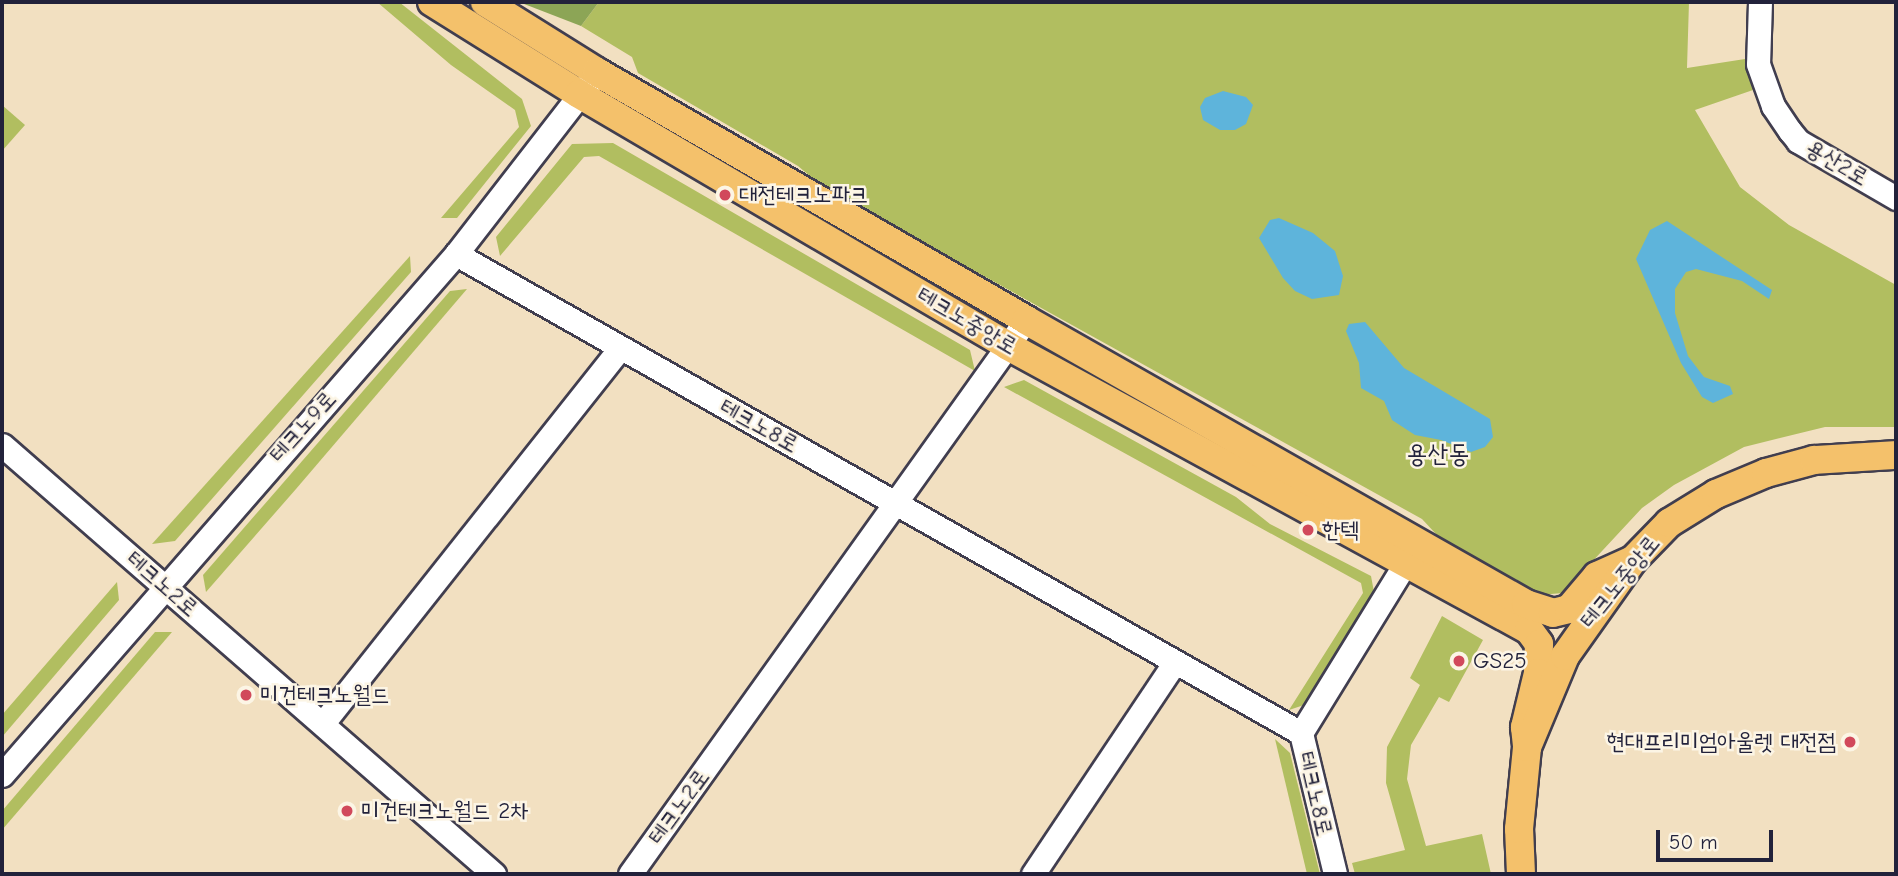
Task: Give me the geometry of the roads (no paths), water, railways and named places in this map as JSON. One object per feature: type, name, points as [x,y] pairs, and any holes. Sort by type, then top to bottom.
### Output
[{"type":"main road","name":"테크노중앙로","points":[[432,2],[579,94],[1008,346],[1406,562],[1520,612]]},
{"type":"main road","name":"테크노중앙로","points":[[485,2],[597,72],[1026,320],[1520,612]]},
{"type":"main road","name":"테크노중앙로","points":[[1521,874],[1520,801],[1527,747],[1565,656],[1633,560],[1669,523],[1716,494],[1766,473],[1814,460],[1896,455]]},
{"type":"main road","points":[[1520,612],[1553,613],[1569,609],[1597,576],[1633,560]]},
{"type":"main road","points":[[1520,612],[1539,643],[1538,673],[1525,727],[1527,747]]},
{"type":"street","name":"용산2로","points":[[1760,2],[1758,64],[1773,106],[1790,131],[1798,141],[1896,198]]},
{"type":"street","name":"테크노9로","points":[[2,775],[163,585],[456,254],[597,72]]},
{"type":"street","name":"테크노8로","points":[[456,254],[619,349],[898,503],[1174,663],[1301,733],[1335,874]]},
{"type":"street","points":[[898,503],[1026,320]]},
{"type":"street","points":[[323,723],[619,349]]},
{"type":"street","name":"테크노2로","points":[[2,445],[494,874]]},
{"type":"street","name":"테크노2로","points":[[631,874],[898,503]]},
{"type":"street","points":[[1301,733],[1406,562]]},
{"type":"street","points":[[1033,874],[1174,663]]},
{"type":"water","points":[[1223,91],[1246,97],[1253,105],[1246,124],[1235,130],[1220,130],[1203,120],[1200,107],[1205,98]]},
{"type":"water","points":[[1279,218],[1313,233],[1335,251],[1343,276],[1339,295],[1312,299],[1295,291],[1283,278],[1259,238],[1270,220]]},
{"type":"water","points":[[1667,221],[1772,290],[1769,299],[1742,281],[1696,269],[1686,272],[1675,289],[1675,313],[1688,356],[1704,377],[1730,386],[1733,394],[1713,403],[1702,397],[1681,363],[1636,259],[1650,230]]},
{"type":"water","points":[[1365,322],[1404,368],[1490,419],[1493,437],[1485,447],[1471,452],[1441,440],[1415,435],[1392,420],[1384,401],[1361,388],[1359,363],[1346,331],[1349,324]]},
{"type":"place","name":"대전테크노파크","points":[[725,195]]},
{"type":"place","name":"한텍","points":[[1308,530]]},
{"type":"place","name":"GS25","points":[[1459,661]]},
{"type":"place","name":"미건테크노월드","points":[[246,695]]},
{"type":"place","name":"현대프리미엄아울렛 대전점","points":[[1850,742]]},
{"type":"place","name":"미건테크노월드 2차","points":[[347,811]]},
{"type":"district","name":"용산동","points":[[1438,455]]}]
